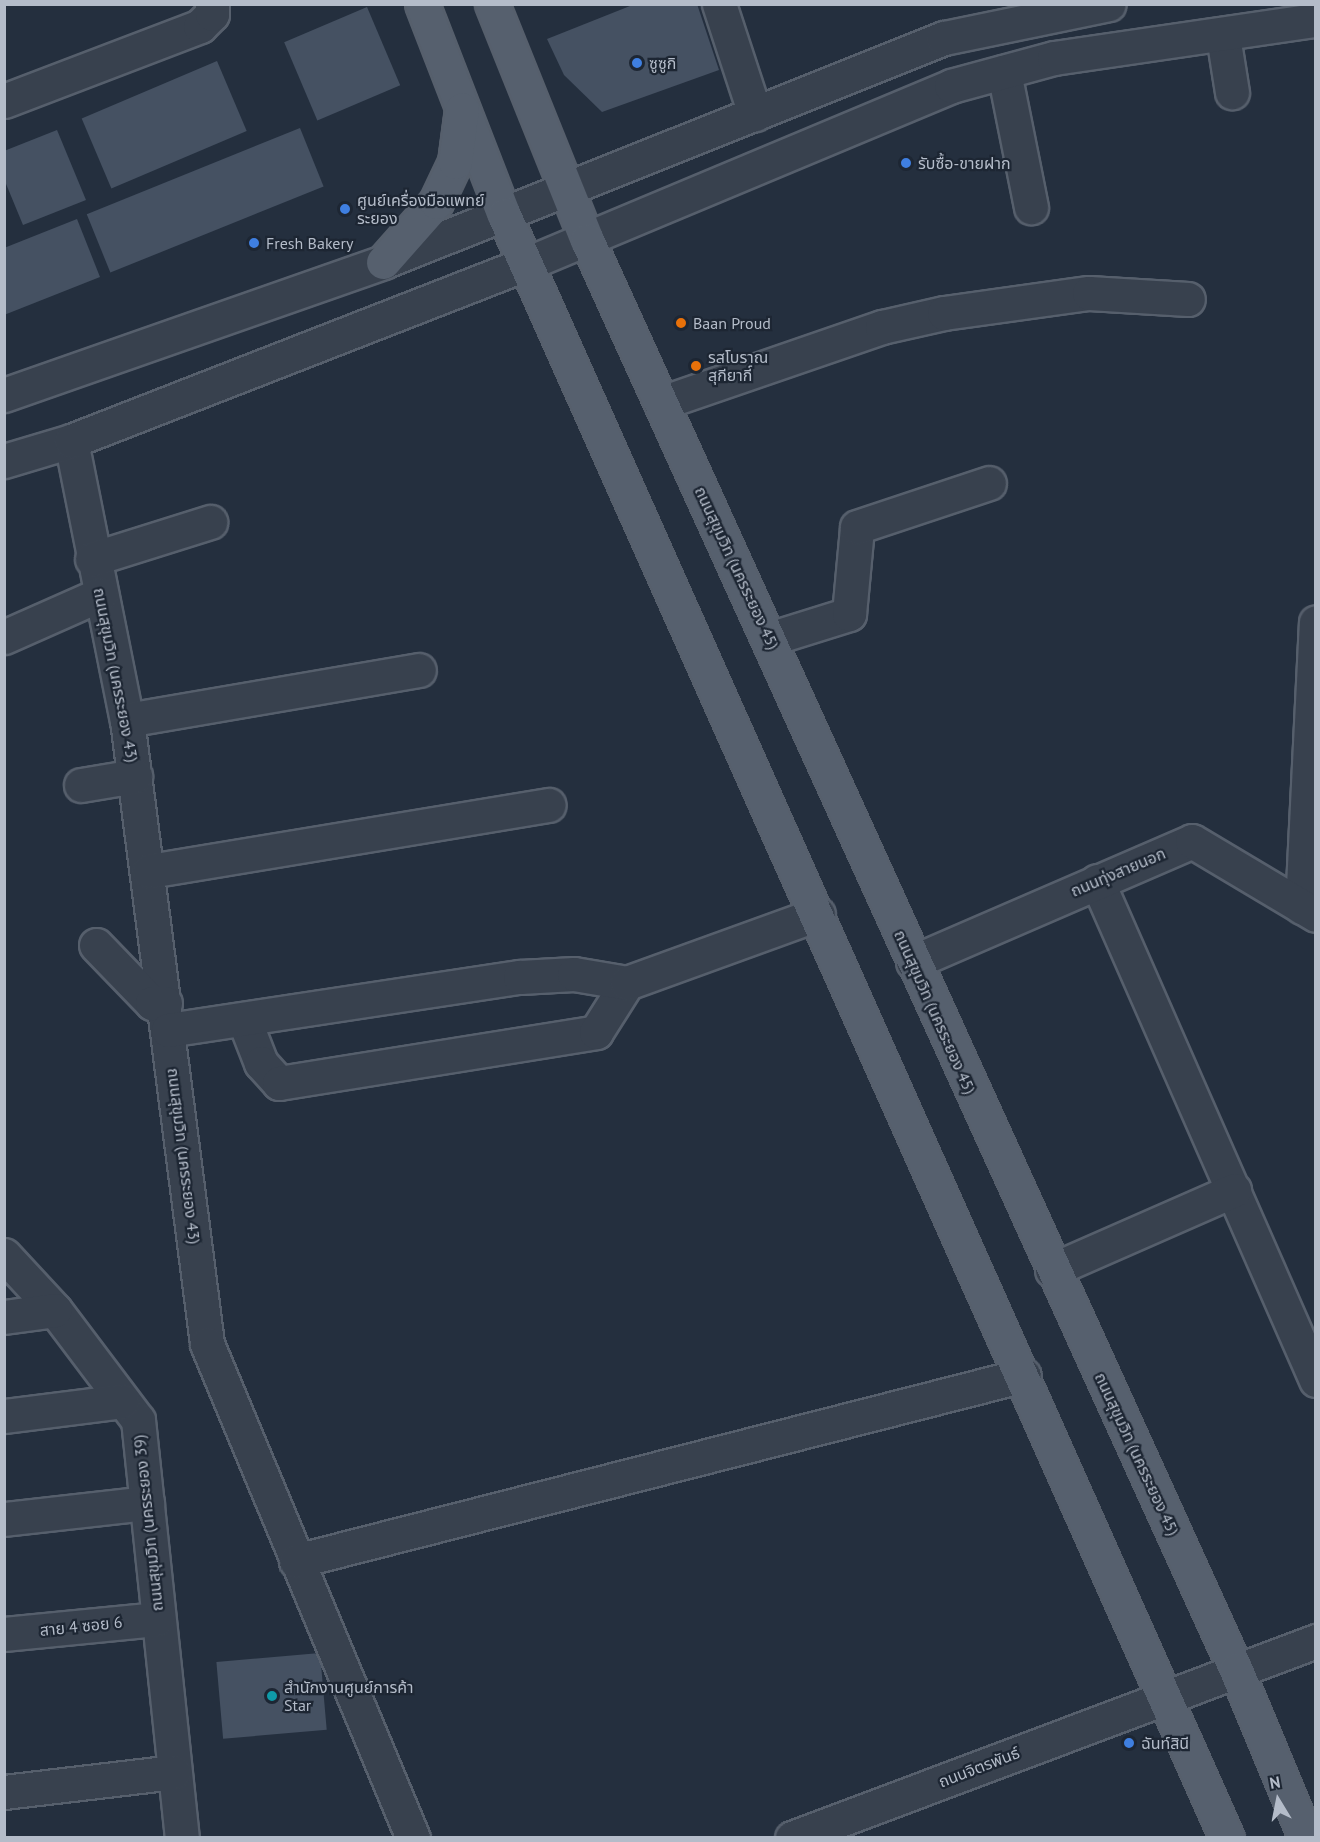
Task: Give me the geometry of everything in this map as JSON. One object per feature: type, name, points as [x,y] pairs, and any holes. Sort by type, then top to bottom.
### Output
[{"type":"main road","points":[[422,4],[504,215],[1167,1696],[1227,1838]]},
{"type":"main road","name":"ถนนสุขุมวิท (นครระยอง 45)","points":[[492,4],[587,240],[1052,1270],[1236,1670],[1306,1838]]},
{"type":"main road","points":[[382,262],[436,202],[454,162],[462,107]]},
{"type":"street","points":[[4,101],[200,26],[212,14],[212,4]]},
{"type":"street","points":[[719,4],[755,114]]},
{"type":"street","points":[[4,395],[382,262],[504,215],[564,186],[755,114],[944,38],[1109,4]]},
{"type":"street","points":[[4,461],[71,441],[587,240],[951,86],[1054,58],[1223,36],[1316,20]]},
{"type":"street","points":[[1223,36],[1232,92]]},
{"type":"street","points":[[1004,72],[1031,207]]},
{"type":"street","points":[[661,403],[882,327],[944,313],[1089,293],[1188,299]]},
{"type":"street","name":"ถนนสุขุมวิท (นครระยอง 43)","points":[[71,441],[127,720],[149,871],[207,1344],[413,1838]]},
{"type":"street","points":[[769,639],[849,614],[857,527],[989,483]]},
{"type":"street","points":[[93,559],[210,522]]},
{"type":"street","points":[[4,637],[101,594]]},
{"type":"street","points":[[1309,911],[1316,622]]},
{"type":"street","points":[[127,720],[419,670]]},
{"type":"street","points":[[81,785],[135,776]]},
{"type":"street","points":[[149,871],[549,805]]},
{"type":"street","name":"ถนนทุ่งสายนอก","points":[[913,962],[1192,841],[1309,911]]},
{"type":"street","points":[[1097,881],[1316,1380]]},
{"type":"street","points":[[96,945],[167,1017],[245,1022],[520,977],[573,974],[627,983],[818,914]]},
{"type":"street","points":[[245,1022],[261,1063],[279,1083],[596,1032],[627,983]]},
{"type":"street","points":[[1052,1270],[1234,1190]]},
{"type":"street","name":"ถนนสุขุมวิท (นครระยอง 39)","points":[[4,1255],[55,1310],[138,1420],[182,1838]]},
{"type":"street","points":[[4,1317],[55,1310]]},
{"type":"street","points":[[296,1561],[1024,1375]]},
{"type":"street","points":[[4,1416],[122,1401]]},
{"type":"street","points":[[4,1519],[147,1503]]},
{"type":"street","name":"สาย 4 ซอย 6","points":[[4,1634],[158,1619]]},
{"type":"street","name":"ถนนจิตรพันธ์","points":[[792,1838],[1316,1641]]},
{"type":"street","points":[[4,1792],[174,1772]]},
{"type":"building","name":"ซูซูกิ","points":[[635,4],[697,4],[719,70],[602,112],[564,75],[547,39]]},
{"type":"building","points":[[367,7],[400,85],[317,120],[284,42]]},
{"type":"building","points":[[217,61],[247,131],[111,188],[82,118]]},
{"type":"building","points":[[300,128],[324,186],[110,273],[87,214]]},
{"type":"building","points":[[57,130],[86,200],[23,225],[4,179],[4,151]]},
{"type":"building","points":[[77,219],[100,277],[4,315],[4,248]]},
{"type":"building","name":"สำนักงานศูนย์การค้า Star","points":[[320,1653],[327,1730],[223,1739],[216,1662]]},
{"type":"place","name":"ซูซูกิ","points":[[637,63]]},
{"type":"place","name":"รับซื้อ-ขายฝาก","points":[[906,163]]},
{"type":"place","name":"ศูนย์เครื่องมือแพทย์ ระยอง","points":[[345,209]]},
{"type":"place","name":"Fresh Bakery","points":[[254,243]]},
{"type":"place","name":"Baan Proud","points":[[681,323]]},
{"type":"place","name":"รสโบราณ สุกียากี์","points":[[696,366]]},
{"type":"place","name":"สำนักงานศูนย์การค้า Star","points":[[272,1696]]},
{"type":"place","name":"ฉันท์สินี","points":[[1129,1743]]}]
